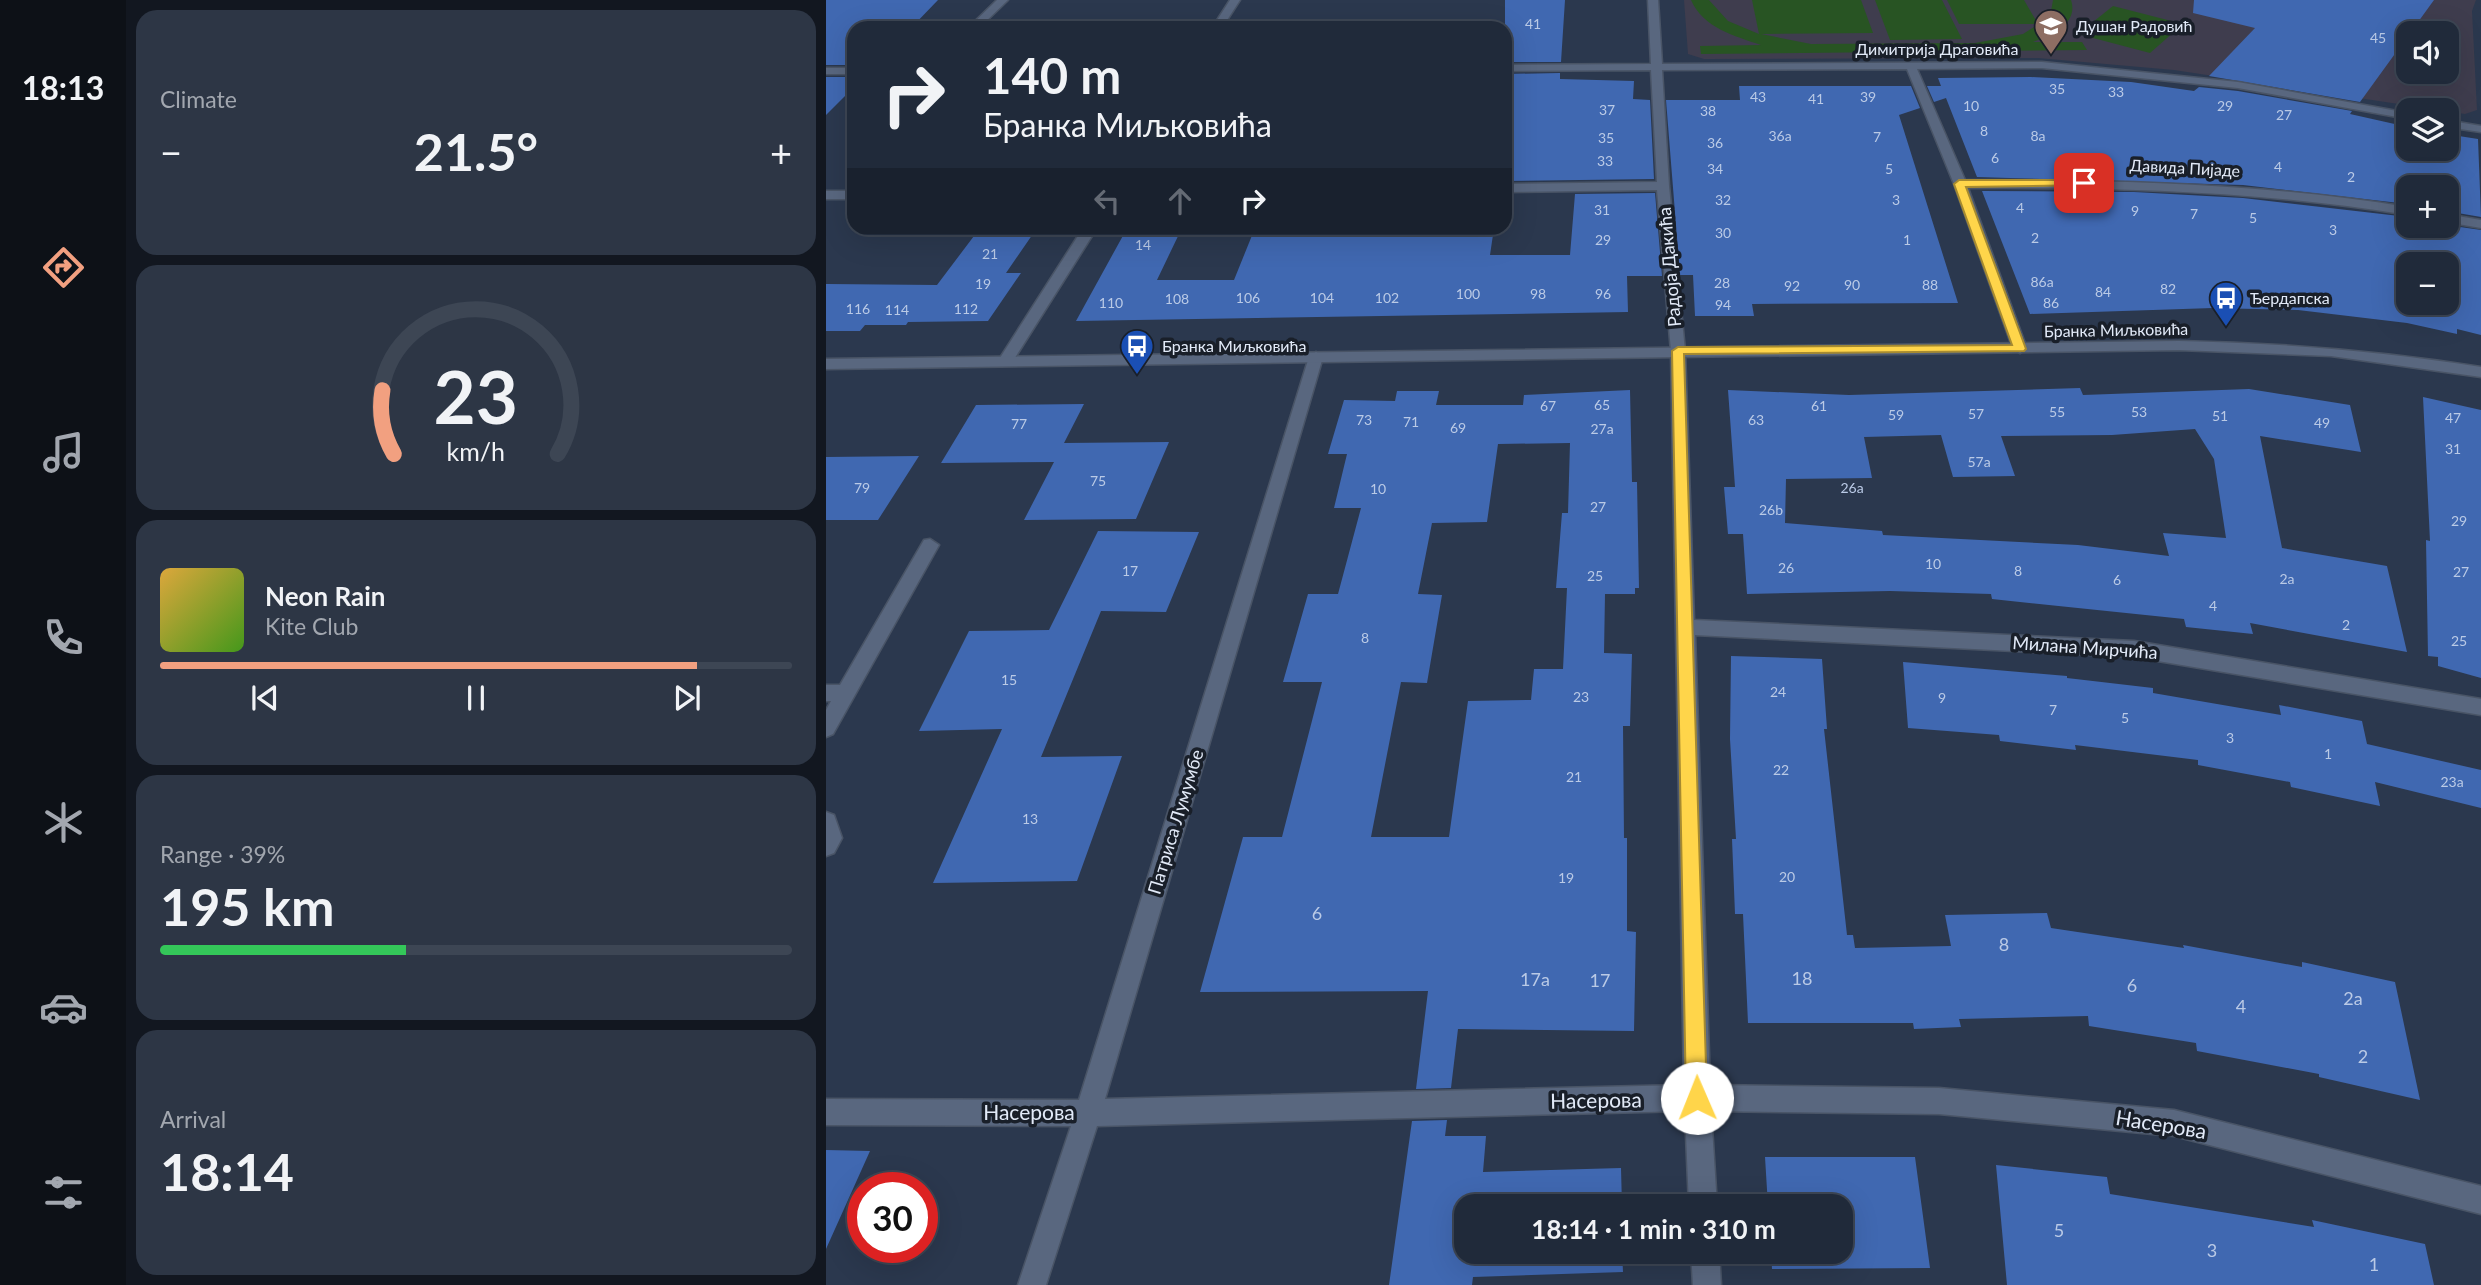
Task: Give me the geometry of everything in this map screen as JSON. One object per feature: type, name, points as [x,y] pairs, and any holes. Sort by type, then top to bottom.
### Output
[{"type":"street","points":[[980,21],[1003,0]]},
{"type":"street","points":[[1222,21],[1235,0]]},
{"type":"street","name":"Радоја Дакића","points":[[1653,0],[1663,186],[1678,351],[1697,1098],[1702,1194]]},
{"type":"street","points":[[1910,64],[1959,184],[2020,349]]},
{"type":"street","name":"Димитрија Драговића","points":[[1512,68],[2042,65],[2179,77],[2396,114]]},
{"type":"street","points":[[826,72],[847,71]]},
{"type":"street","points":[[2459,126],[2481,130]]},
{"type":"street","name":"Давида Пијаде","points":[[1959,184],[2218,186],[2297,193],[2396,209]]},
{"type":"street","points":[[1512,188],[1663,186]]},
{"type":"street","points":[[826,195],[847,195]]},
{"type":"street","points":[[2459,220],[2481,224]]},
{"type":"street","points":[[1006,361],[1086,235]]},
{"type":"street","name":"Бранка Миљковића","points":[[826,364],[2207,346],[2318,350],[2421,361],[2481,372]]},
{"type":"street","name":"Патриса Лумумбе","points":[[1032,1285],[1088,1113],[1316,358]]},
{"type":"street","points":[[826,728],[836,693],[930,545]]},
{"type":"street","name":"Милана Мирчића","points":[[1685,627],[2134,649],[2481,707]]},
{"type":"street","points":[[826,822],[831,838],[826,846]]},
{"type":"street","name":"Насерова","points":[[826,1112],[1088,1113],[1697,1098],[1939,1101],[2174,1123],[2481,1200]]},
{"type":"street","points":[[1706,1264],[1707,1285]]},
{"type":"shaded area","name":"Душан Радовић","points":[[1684,0],[2476,0],[2472,11],[2477,110],[2459,113],[2459,98],[2396,98],[2396,104],[2174,70],[2038,58],[1704,59],[1688,54]]},
{"type":"green space","points":[[1691,0],[1709,0],[1728,21],[1759,34],[1752,0],[1861,0],[1873,33],[1761,34],[1811,44],[1975,43],[2023,34],[2050,17],[2053,0],[2071,0],[2071,16],[2067,22],[2055,32],[2033,42],[2082,42],[2087,50],[1701,54],[1700,46],[1761,45],[1721,30],[1703,18]]},
{"type":"green space","points":[[1875,0],[1942,0],[1962,39],[1890,40]]},
{"type":"green space","points":[[1947,0],[2024,0],[2038,24],[1959,24]]},
{"type":"green space","points":[[2113,6],[2183,24],[2150,53],[2078,34]]},
{"type":"building","points":[[826,0],[938,0],[918,21],[847,21],[847,65],[826,65]]},
{"type":"building","points":[[1505,0],[1565,0],[1561,62],[1512,62],[1512,21],[1505,21]]},
{"type":"building","points":[[2194,0],[2434,0],[2419,21],[2396,21],[2396,52],[2360,102],[2209,76],[2255,28],[2193,13]]},
{"type":"building","points":[[1560,73],[1560,79],[1634,81],[1633,99],[1650,100],[1654,179],[1512,181],[1512,74]]},
{"type":"building","points":[[826,77],[847,77],[847,94],[826,115]]},
{"type":"building","points":[[2031,77],[2131,82],[2194,91],[2199,87],[2352,111],[2350,114],[2396,124],[2396,161],[2459,161],[2459,136],[2478,139],[2481,217],[2459,213],[2459,175],[2396,175],[2396,203],[2243,185],[1977,177],[1946,98],[1934,102],[1927,86],[1941,86],[1938,78]]},
{"type":"building","points":[[1739,86],[1911,86],[1920,108],[1899,115],[1958,303],[1752,304],[1754,316],[1695,316],[1693,275],[1680,275],[1666,100],[1740,100]]},
{"type":"building","points":[[1982,191],[2134,192],[2243,198],[2396,216],[2396,238],[2459,238],[2459,227],[2481,230],[2481,335],[2457,329],[2457,334],[2407,323],[2298,310],[2213,308],[2030,314]]},
{"type":"building","points":[[1655,193],[1662,276],[1627,276],[1628,312],[1076,321],[1123,235],[1179,235],[1157,280],[1234,280],[1252,235],[1493,235],[1490,255],[1570,255],[1575,194]]},
{"type":"building","points":[[975,235],[1032,235],[1006,273],[1021,273],[988,321],[908,322],[906,325],[865,325],[860,331],[826,331],[826,284],[937,285]]},
{"type":"building","points":[[2080,388],[2083,395],[2249,389],[2350,405],[2361,452],[2260,436],[2282,548],[2387,566],[2407,652],[2250,623],[2253,634],[2186,627],[2184,619],[1992,599],[1991,594],[1890,591],[1747,594],[1743,534],[1728,534],[1724,487],[1735,487],[1728,390],[1849,395]],"holes":[[[2195,429],[2214,459],[2226,538],[2163,533],[2169,556],[2078,545],[1883,535],[1882,531],[1785,523],[1786,479],[1872,478],[1864,437],[1941,435],[1953,477],[2015,476],[2001,436],[2112,435]]]},
{"type":"building","points":[[1630,390],[1632,482],[1637,482],[1639,588],[1635,588],[1635,594],[1605,594],[1604,653],[1632,654],[1630,726],[1623,726],[1627,931],[1636,932],[1634,1031],[1458,1029],[1451,1088],[1416,1089],[1428,991],[1200,992],[1243,837],[1282,837],[1322,682],[1283,682],[1308,594],[1338,594],[1361,508],[1334,508],[1347,454],[1328,454],[1344,400],[1395,401],[1397,391],[1439,391],[1436,405],[1523,405],[1524,395]],"holes":[[[1570,443],[1568,513],[1562,513],[1556,588],[1567,588],[1563,669],[1534,669],[1531,700],[1468,701],[1449,837],[1371,837],[1401,682],[1427,683],[1442,595],[1418,594],[1432,523],[1487,522],[1498,444]]]},
{"type":"building","points":[[2423,397],[2481,410],[2481,678],[2438,666],[2438,657],[2428,656],[2426,540],[2430,541]]},
{"type":"building","points":[[1084,404],[1064,443],[1169,442],[1136,519],[1024,520],[1054,462],[941,463],[976,405]]},
{"type":"building","points":[[919,456],[878,520],[826,520],[826,457]]},
{"type":"building","points":[[1098,531],[1199,532],[1166,612],[1101,611],[1041,757],[1122,756],[1077,881],[933,883],[1002,729],[919,731],[969,631],[1049,630]]},
{"type":"building","points":[[1731,656],[1822,659],[1827,729],[1824,729],[1847,935],[1853,935],[1855,948],[1951,946],[1945,915],[2047,913],[2051,928],[2184,948],[2183,945],[2302,967],[2302,962],[2395,982],[2420,1100],[2319,1077],[2319,1074],[2197,1051],[2196,1043],[2089,1026],[2088,1016],[1959,1019],[1961,1027],[1914,1029],[1913,1023],[1748,1023],[1743,914],[1735,914],[1732,839],[1736,839],[1730,739]]},
{"type":"building","points":[[1903,662],[2067,676],[2153,688],[2153,693],[2281,715],[2279,705],[2362,721],[2367,744],[2481,770],[2481,808],[2375,782],[2380,806],[2291,787],[2290,782],[2198,765],[2198,760],[2075,745],[2076,750],[2000,741],[1999,735],[1908,728]]},
{"type":"building","points":[[1447,1120],[1445,1136],[1486,1136],[1483,1172],[1621,1168],[1622,1194],[1454,1194],[1454,1264],[1623,1264],[1623,1272],[1473,1277],[1472,1285],[1389,1285],[1412,1121]]},
{"type":"building","points":[[826,1150],[870,1151],[861,1172],[847,1172],[847,1202],[826,1249]]},
{"type":"building","points":[[1765,1157],[1915,1157],[1930,1268],[1772,1269],[1772,1264],[1853,1264],[1853,1194],[1767,1194]]},
{"type":"building","points":[[1996,1165],[2107,1177],[2110,1194],[2314,1227],[2312,1220],[2425,1244],[2434,1285],[2007,1285]]},
{"type":"place","name":"Душан Радовић","points":[[2051,56]]},
{"type":"place","name":"Ђердапска","points":[[2226,328]]},
{"type":"place","name":"Бранка Миљковића","points":[[1137,376]]},
{"type":"route","points":[[1697,1098],[1678,351],[2020,349],[1959,184],[2084,183]]}]
